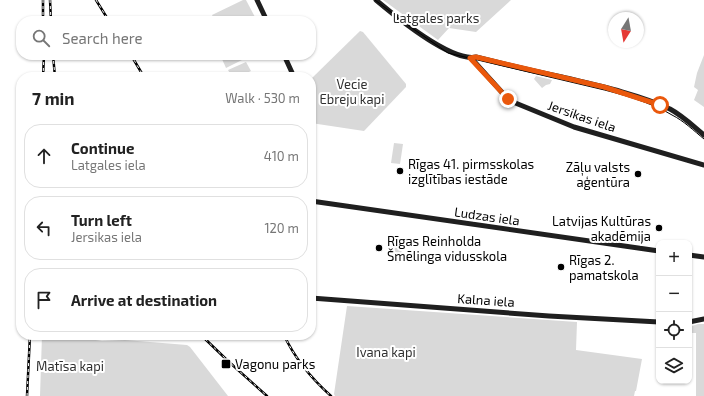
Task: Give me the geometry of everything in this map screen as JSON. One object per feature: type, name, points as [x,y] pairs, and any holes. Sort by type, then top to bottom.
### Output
[{"type":"street","points":[[257,0],[265,16]]},
{"type":"street","points":[[376,0],[452,54],[470,58],[476,57],[524,68],[604,87],[634,96],[675,112],[704,135]]},
{"type":"street","name":"Jersikas iela","points":[[470,58],[508,99],[513,102],[574,127],[704,165]]},
{"type":"street","points":[[286,60],[292,72]]},
{"type":"street","name":"Ludzas iela","points":[[316,202],[656,251]]},
{"type":"street","points":[[692,255],[704,257]]},
{"type":"street","name":"Kalna iela","points":[[316,298],[549,316],[656,322]]},
{"type":"street","points":[[692,321],[704,319]]},
{"type":"green space","points":[[243,0],[246,0],[254,16],[212,16]]},
{"type":"green space","name":"Latgales parks","points":[[383,0],[511,0],[476,32],[449,28],[438,40]]},
{"type":"green space","name":"Vecie Ebreju kapi","points":[[360,31],[363,32],[406,84],[406,87],[364,131],[316,124],[316,74]]},
{"type":"green space","points":[[704,55],[704,107],[694,100],[698,90],[694,87],[697,73]]},
{"type":"green space","points":[[222,60],[242,60],[226,68]]},
{"type":"green space","points":[[246,62],[251,71],[229,72],[228,70]]},
{"type":"green space","points":[[536,76],[552,80],[550,84],[542,88],[534,79]]},
{"type":"green space","points":[[394,143],[403,144],[400,164],[391,163]]},
{"type":"green space","points":[[391,246],[402,248],[400,263],[389,261]]},
{"type":"green space","name":"Ivana kapi","points":[[347,306],[577,322],[576,350],[642,359],[636,391],[634,396],[335,396],[334,394]]},
{"type":"green space","points":[[704,324],[704,396],[696,396],[696,333],[692,333],[692,326]]},
{"type":"green space","name":"Matīsa kapi","points":[[42,340],[125,340],[187,345],[228,396],[40,396]]},
{"type":"tram line","points":[[375,0],[448,53],[605,90],[635,99],[655,106],[676,117],[704,139]]},
{"type":"railway","points":[[43,0],[43,16]]},
{"type":"railway","points":[[50,0],[51,16]]},
{"type":"railway","points":[[96,0],[106,16]]},
{"type":"railway","points":[[43,72],[44,60]]},
{"type":"railway","points":[[53,60],[55,72]]},
{"type":"railway","points":[[134,60],[141,72]]},
{"type":"railway","points":[[27,396],[30,340]]},
{"type":"railway","points":[[206,340],[267,396]]},
{"type":"railway","points":[[286,340],[304,368],[331,396]]},
{"type":"place","name":"Rīgas 41. pirmsskolas izglītības iestāde","points":[[400,171]]},
{"type":"place","name":"Zāļu valsts aģentūra","points":[[638,174]]},
{"type":"place","name":"Latvijas Kultūras akadēmija","points":[[659,228]]},
{"type":"place","name":"Rīgas Reinholda Šmēlinga vidusskola","points":[[379,248]]},
{"type":"place","name":"Rīgas 2. pamatskola","points":[[561,267]]},
{"type":"place","name":"Vagonu parks","points":[[226,364]]},
{"type":"route","points":[[508,99],[470,58],[476,57],[604,87],[660,105]]}]
